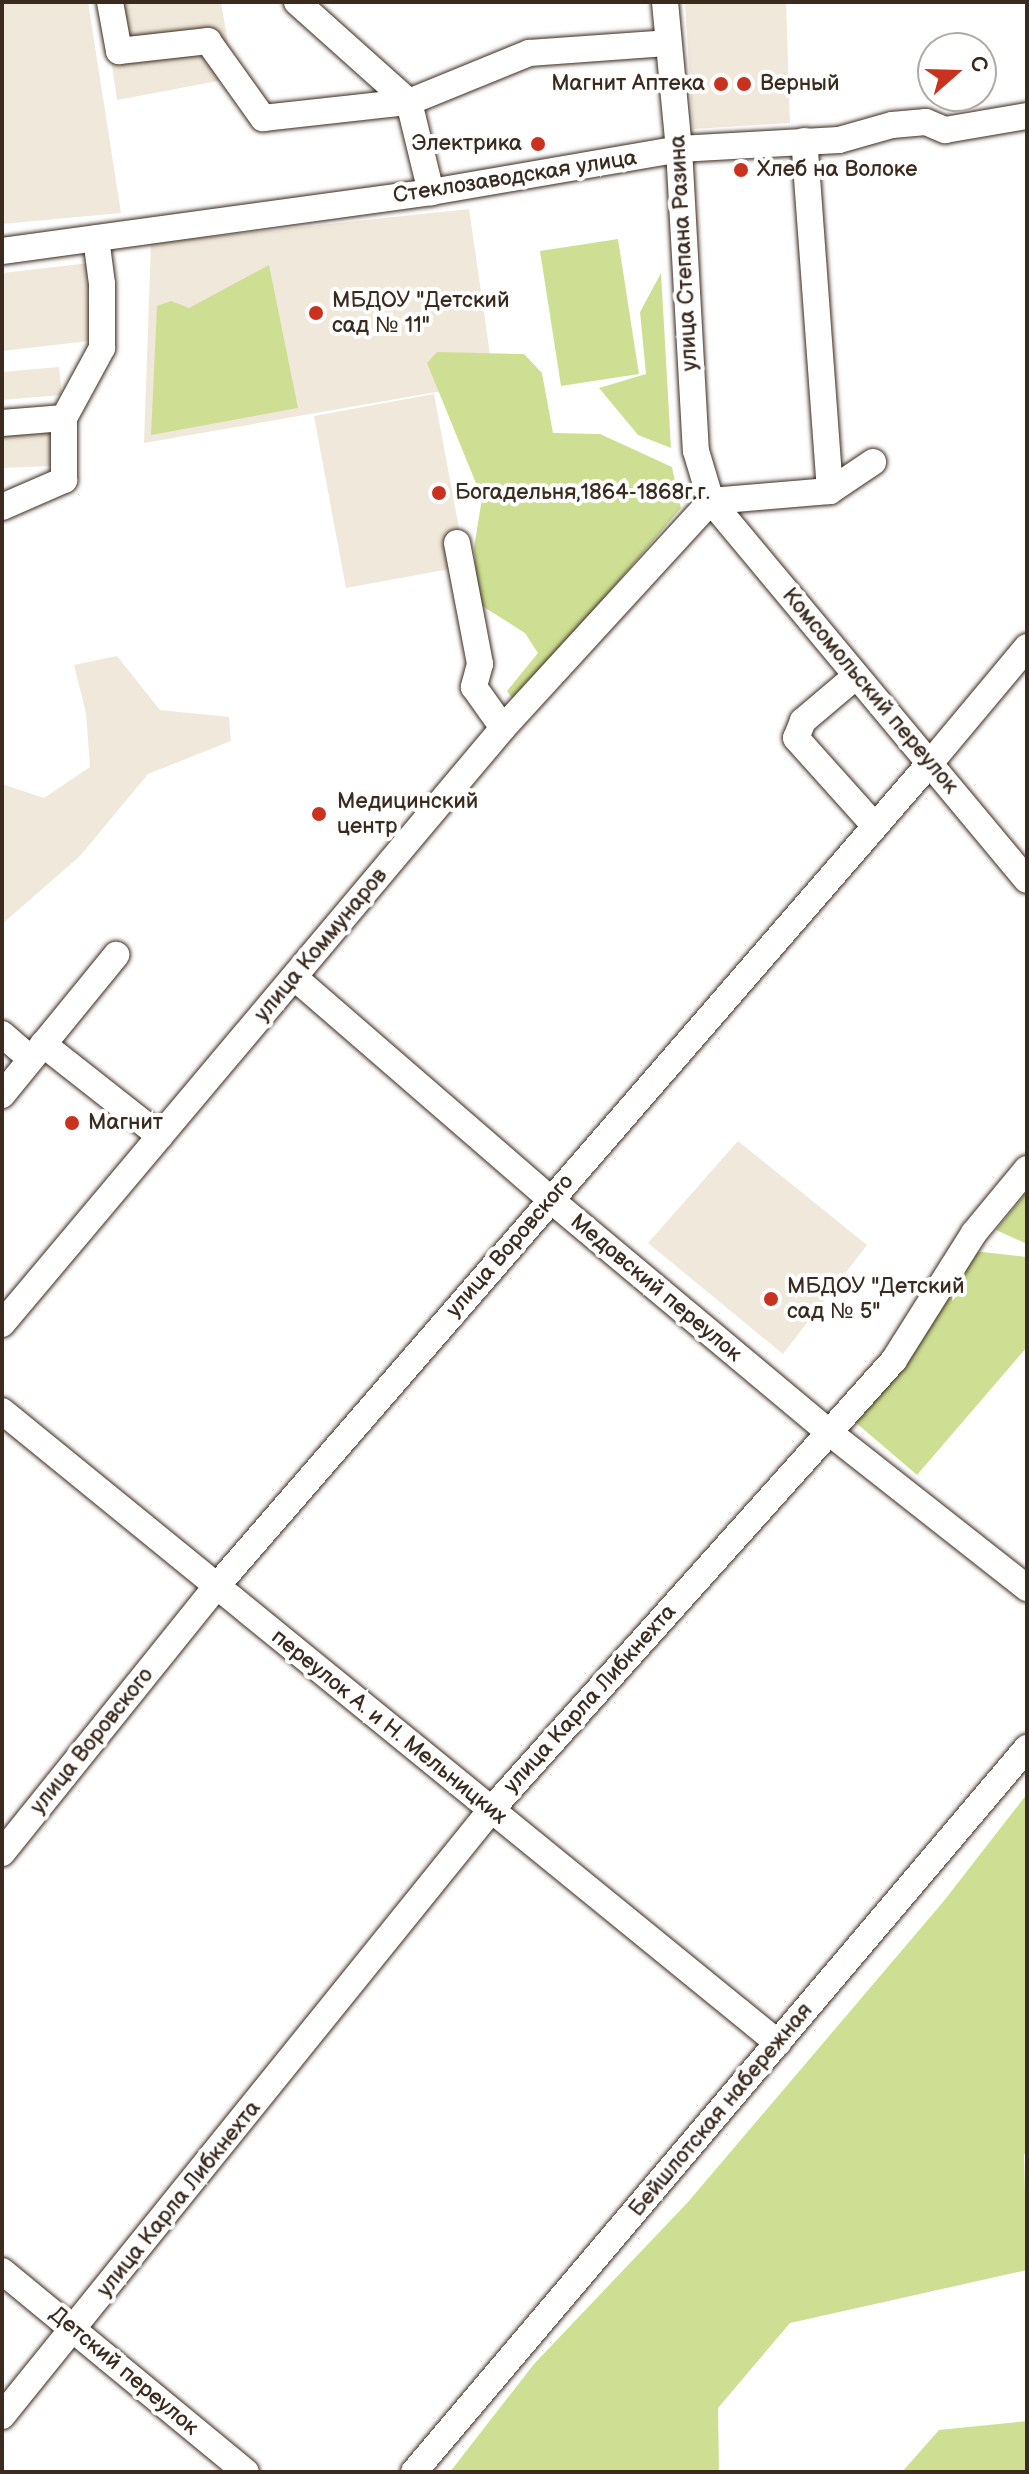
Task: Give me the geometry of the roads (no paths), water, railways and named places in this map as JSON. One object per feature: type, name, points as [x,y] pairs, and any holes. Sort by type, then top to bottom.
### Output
[{"type":"street","points":[[110,2],[119,51],[208,41],[263,118],[409,102],[529,53],[667,43]]},
{"type":"street","points":[[297,2],[409,102],[431,192]]},
{"type":"street","name":"улица Степана Разина","points":[[665,2],[679,149],[696,451],[711,501]]},
{"type":"street","name":"Стеклозаводская улица","points":[[2,251],[96,238],[283,221],[679,149],[839,140],[892,125],[926,122],[945,130],[1027,116]]},
{"type":"street","points":[[804,141],[830,491]]},
{"type":"street","points":[[2,507],[64,480],[64,418],[102,348],[102,284],[96,238]]},
{"type":"street","points":[[2,423],[64,418]]},
{"type":"street","points":[[711,501],[830,491],[873,462]]},
{"type":"street","name":"Комсомольский переулок","points":[[711,501],[1027,880]]},
{"type":"street","name":"улица Коммунаров","points":[[2,1324],[503,728],[711,501]]},
{"type":"street","points":[[457,543],[480,664],[474,687],[503,728]]},
{"type":"street","name":"улица Воровского","points":[[2,1853],[216,1587],[931,762],[1027,647]]},
{"type":"street","points":[[856,676],[803,721],[796,738],[875,826]]},
{"type":"street","points":[[2,1095],[116,955]]},
{"type":"street","name":"Медовский переулок","points":[[294,977],[550,1199],[830,1433],[1027,1588]]},
{"type":"street","points":[[2,1034],[37,1051],[160,1136]]},
{"type":"street","name":"улица Карла Либкнехта","points":[[2,2416],[491,1810],[894,1360],[974,1233],[1027,1169]]},
{"type":"street","name":"переулок А. и Н. Мельницких","points":[[2,1411],[778,2043]]},
{"type":"street","name":"Бейшлотская набережная","points":[[414,2472],[1027,1748]]},
{"type":"street","name":"Детский переулок","points":[[2,2271],[246,2472]]},
{"type":"place","name":"Магнит Аптека","points":[[721,84]]},
{"type":"place","name":"Верный","points":[[744,84]]},
{"type":"place","name":"Электрика","points":[[538,144]]},
{"type":"place","name":"Хлеб на Волоке","points":[[741,170]]},
{"type":"place","name":"МБДОУ \"Детский сад № 11\"","points":[[316,313]]},
{"type":"place","name":"Богадельня,1864-1868г.г.","points":[[439,493]]},
{"type":"place","name":"Медицинский центр","points":[[319,814]]},
{"type":"place","name":"Магнит","points":[[72,1123]]},
{"type":"place","name":"МБДОУ \"Детский сад № 5\"","points":[[771,1299]]}]
